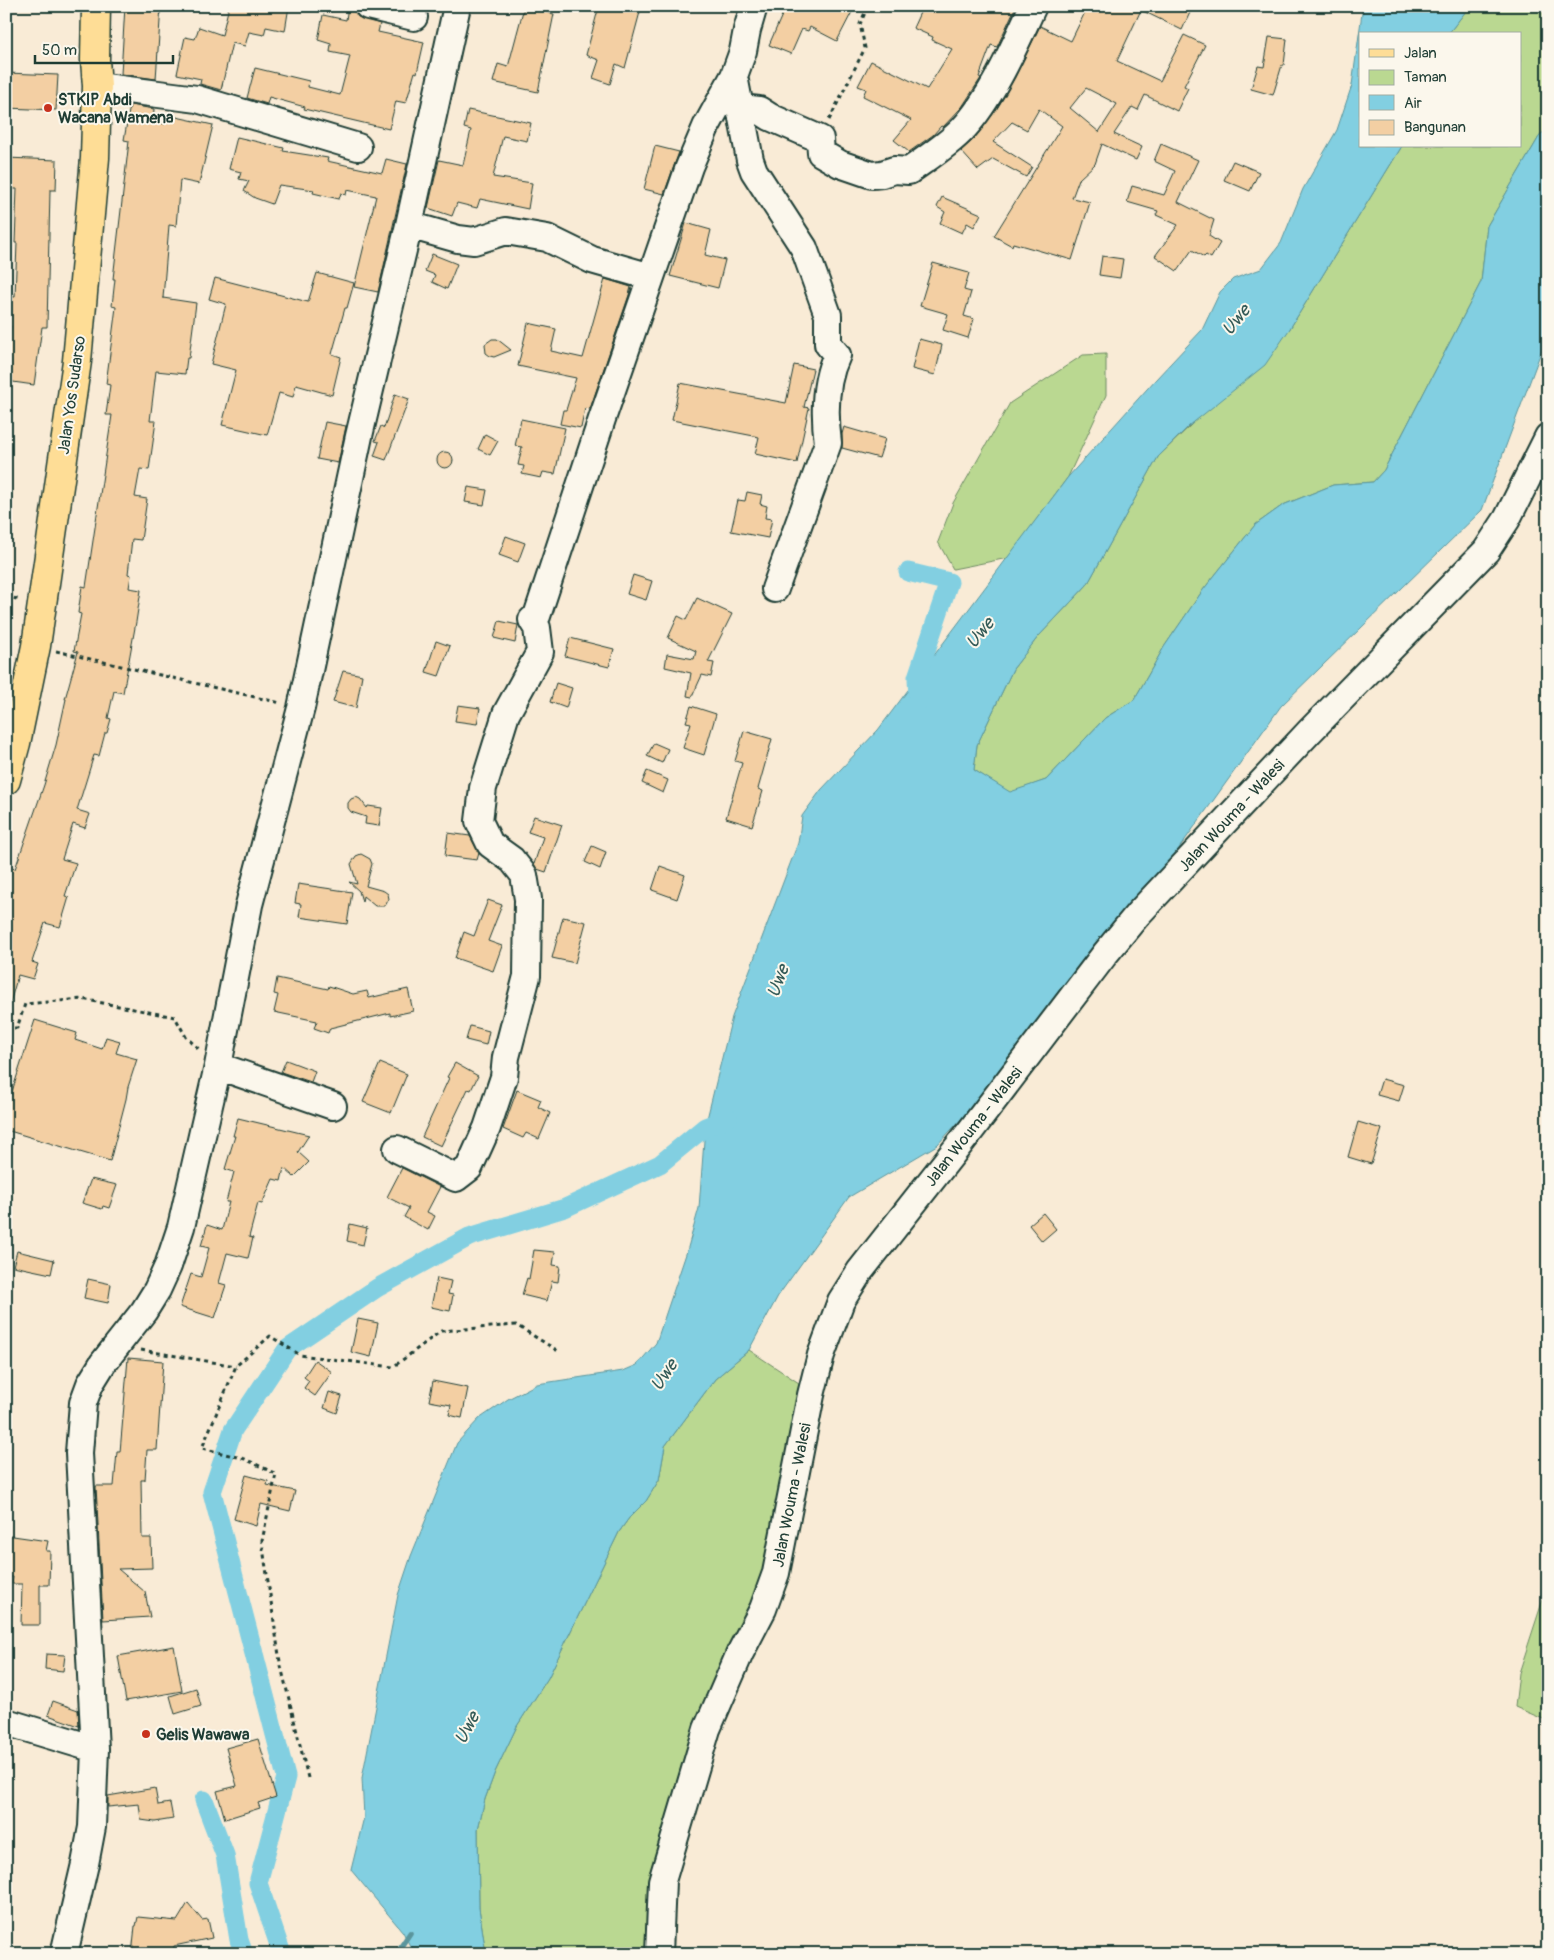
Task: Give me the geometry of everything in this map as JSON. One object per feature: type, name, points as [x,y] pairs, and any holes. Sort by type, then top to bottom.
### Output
[{"type":"main road","name":"Jalan Yos Sudarso","points":[[6,780],[16,743],[36,646],[76,360],[95,158],[98,86],[95,60],[96,6]]},
{"type":"street","points":[[368,6],[414,18]]},
{"type":"street","points":[[64,1954],[92,1827],[95,1749],[79,1453],[83,1403],[90,1384],[116,1346],[144,1311],[157,1290],[168,1266],[181,1227],[218,1066],[249,905],[301,708],[358,436],[410,225],[458,6]]},
{"type":"street","points":[[397,1149],[456,1178],[469,1168],[487,1128],[504,1076],[509,1045],[527,976],[528,899],[524,875],[512,860],[490,844],[479,821],[483,788],[506,714],[540,652],[537,628],[532,620],[537,616],[689,167],[706,127],[734,76],[743,51],[746,30],[754,6]]},
{"type":"street","points":[[741,108],[759,110],[770,117],[820,139],[822,153],[840,164],[872,176],[894,170],[909,171],[962,130],[978,110],[1014,48],[1033,6]]},
{"type":"street","points":[[734,76],[750,160],[754,171],[804,248],[828,315],[828,344],[838,355],[830,371],[825,419],[828,443],[775,590]]},
{"type":"street","points":[[98,86],[197,99],[358,146]]},
{"type":"street","points":[[410,225],[458,239],[474,241],[506,231],[547,238],[592,260],[652,277]]},
{"type":"street","name":"Jalan Wouma - Walesi","points":[[659,1954],[662,1881],[707,1729],[776,1573],[813,1387],[821,1355],[841,1301],[860,1271],[1138,914],[1310,731],[1486,552],[1507,519],[1548,437]]},
{"type":"street","points":[[218,1066],[333,1106]]},
{"type":"street","points":[[6,1722],[95,1749]]},
{"type":"path","points":[[820,139],[864,48],[860,24],[868,6]]},
{"type":"path","points":[[36,646],[301,708]]},
{"type":"path","points":[[6,1028],[17,1028],[25,1004],[82,1000],[175,1017],[186,1037],[218,1066]]},
{"type":"path","points":[[308,1778],[280,1662],[262,1541],[276,1474],[239,1457],[202,1448],[236,1366],[270,1336],[300,1355],[394,1366],[441,1331],[516,1325],[558,1351]]},
{"type":"path","points":[[116,1346],[236,1366]]},
{"type":"green space","points":[[1470,6],[1548,6],[1548,127],[1539,137],[1487,226],[1481,282],[1384,470],[1373,482],[1333,485],[1283,505],[1255,525],[1203,590],[1164,647],[1134,700],[1105,718],[1046,780],[1010,793],[974,770],[977,745],[1013,669],[1038,637],[1087,585],[1158,457],[1289,330],[1401,148],[1522,148],[1522,32],[1450,32]]},
{"type":"green space","points":[[1106,354],[1106,395],[1068,477],[1008,558],[953,569],[938,542],[953,503],[1010,403],[1083,355]]},
{"type":"green space","points":[[749,1350],[808,1389],[783,1542],[742,1653],[649,1954],[486,1954],[479,1908],[478,1829],[485,1799],[495,1772],[517,1726],[548,1678],[619,1532],[629,1518],[646,1501],[659,1480],[665,1446],[715,1379]]},
{"type":"green space","points":[[1548,1584],[1548,1721],[1515,1707],[1519,1673]]},
{"type":"water","points":[[1363,6],[1470,6],[1450,32],[1359,32]]},
{"type":"water","name":"Uwe","points":[[1359,35],[1359,148],[1401,148],[1289,330],[1265,365],[1189,426],[1158,457],[1087,585],[1038,637],[1013,669],[977,745],[974,770],[1010,792],[1046,780],[1105,718],[1134,700],[1164,647],[1203,590],[1255,525],[1283,505],[1333,485],[1373,482],[1384,470],[1481,282],[1487,226],[1539,137],[1548,127],[1548,333],[1482,510],[1281,706],[1162,872],[1029,1047],[937,1145],[849,1197],[778,1296],[749,1350],[715,1379],[665,1446],[659,1480],[646,1501],[629,1518],[619,1532],[548,1678],[517,1726],[495,1772],[485,1799],[478,1829],[479,1908],[486,1954],[414,1954],[403,1932],[351,1870],[364,1817],[362,1778],[398,1595],[411,1556],[457,1443],[479,1419],[508,1399],[537,1384],[623,1371],[637,1365],[656,1343],[687,1251],[699,1208],[705,1127],[732,1017],[798,843],[802,816],[821,790],[878,730],[1068,477],[1202,330],[1220,292],[1233,279],[1261,269],[1281,243],[1303,189],[1337,130],[1352,85]]},
{"type":"building","points":[[125,6],[161,6],[156,79],[121,74]]},
{"type":"building","points":[[229,6],[289,6],[285,31],[266,27],[264,35],[249,32],[245,46],[232,43],[221,90],[200,84],[201,79],[177,74],[185,37],[195,39],[199,27],[222,35]]},
{"type":"building","points":[[348,6],[353,6],[358,17],[380,24],[378,32],[424,42],[417,73],[415,72],[406,103],[396,101],[389,129],[304,109],[305,107],[269,97],[267,104],[247,98],[255,68],[309,81],[308,87],[340,95],[350,56],[330,52],[331,44],[318,40],[323,15],[346,20]]},
{"type":"building","points":[[599,6],[617,6],[640,12],[625,68],[616,64],[610,84],[593,78],[599,60],[586,55]]},
{"type":"building","points":[[786,6],[855,6],[837,41],[810,27],[808,31],[802,29],[791,54],[769,45]]},
{"type":"building","points":[[923,6],[1016,6],[997,47],[991,45],[979,77],[981,78],[962,107],[943,127],[941,126],[933,135],[909,152],[894,140],[911,120],[863,96],[866,89],[858,86],[871,61],[927,89],[952,49],[932,40],[933,37],[913,28]]},
{"type":"building","points":[[1088,6],[1193,6],[1182,30],[1141,10],[1117,61],[1160,81],[1184,35],[1205,45],[1184,86],[1188,88],[1177,111],[1145,95],[1138,110],[1132,107],[1114,134],[1142,147],[1136,160],[1102,144],[1095,164],[1079,179],[1072,198],[1090,202],[1072,260],[1013,243],[1012,246],[994,236],[1062,126],[1039,109],[1027,130],[1012,122],[993,142],[1032,167],[1026,177],[993,159],[978,170],[961,151],[974,139],[996,110],[1015,77],[1040,26],[1071,41]],"holes":[[[1086,88],[1117,104],[1099,132],[1070,108]]]},
{"type":"building","points":[[524,7],[554,14],[538,92],[493,82],[498,64],[508,67]]},
{"type":"building","points":[[1269,37],[1287,39],[1284,65],[1282,65],[1273,95],[1251,89],[1258,66],[1264,67]]},
{"type":"building","points":[[6,73],[58,75],[56,110],[6,108]]},
{"type":"building","points":[[130,105],[154,109],[153,122],[165,124],[167,115],[213,125],[199,184],[180,180],[176,226],[169,225],[163,298],[196,303],[189,358],[187,358],[185,374],[156,371],[150,421],[156,421],[149,470],[140,469],[135,497],[147,499],[141,540],[132,539],[128,574],[131,575],[129,588],[141,590],[136,622],[123,693],[114,691],[108,718],[111,719],[107,733],[105,733],[99,756],[94,755],[77,810],[90,814],[85,828],[73,824],[62,859],[76,863],[65,896],[69,897],[60,927],[45,923],[32,962],[38,964],[33,979],[18,975],[10,1003],[6,1002],[6,889],[12,868],[15,869],[44,785],[56,745],[65,699],[78,652],[74,651],[81,614],[78,613],[82,586],[86,587],[112,415],[106,415],[110,385],[106,384],[116,307],[112,306],[115,279],[113,279],[129,141],[124,140]]},
{"type":"building","points":[[468,110],[531,123],[527,141],[503,136],[493,177],[532,183],[528,209],[480,199],[477,208],[457,203],[452,216],[428,208],[439,160],[463,165],[471,130],[464,128]]},
{"type":"building","points":[[237,137],[284,148],[283,151],[328,158],[327,161],[382,173],[386,159],[407,164],[378,292],[354,287],[376,196],[347,190],[346,195],[341,193],[339,199],[313,193],[314,190],[279,185],[272,204],[255,198],[244,191],[249,181],[239,179],[241,172],[229,169]]},
{"type":"building","points":[[1161,144],[1198,160],[1178,202],[1214,220],[1209,236],[1220,243],[1211,258],[1206,255],[1204,257],[1192,250],[1177,271],[1155,256],[1178,225],[1156,215],[1158,211],[1127,202],[1132,186],[1164,195],[1175,171],[1154,161]]},
{"type":"building","points":[[655,146],[679,152],[664,194],[644,189]]},
{"type":"building","points":[[6,158],[57,160],[56,190],[50,190],[47,327],[42,327],[34,385],[6,381],[6,361],[11,326],[6,326],[6,296],[15,297],[17,189],[6,189]]},
{"type":"building","points":[[1233,161],[1259,172],[1250,191],[1224,180]]},
{"type":"building","points":[[942,197],[981,214],[974,227],[967,223],[962,233],[940,223],[945,212],[937,207]]},
{"type":"building","points":[[686,223],[711,230],[705,255],[725,260],[718,288],[670,276]]},
{"type":"building","points":[[432,254],[457,264],[447,289],[432,282],[435,275],[425,271]]},
{"type":"building","points":[[1102,256],[1123,259],[1120,278],[1099,275]]},
{"type":"building","points":[[933,263],[969,273],[964,290],[971,292],[964,316],[974,319],[968,338],[943,330],[948,314],[920,306]]},
{"type":"building","points":[[317,273],[354,283],[332,354],[341,357],[332,395],[296,385],[293,397],[279,393],[267,435],[222,425],[236,370],[211,364],[226,304],[209,299],[215,278],[308,302]]},
{"type":"building","points":[[605,279],[631,287],[629,295],[590,409],[585,408],[581,428],[560,424],[563,410],[566,410],[576,378],[518,366],[528,323],[556,329],[551,351],[583,358]]},
{"type":"building","points":[[492,339],[497,339],[511,350],[494,357],[490,356],[486,353],[485,344]]},
{"type":"building","points":[[919,339],[942,345],[935,375],[912,369]]},
{"type":"building","points":[[794,365],[813,369],[804,407],[809,408],[797,463],[755,454],[759,437],[672,420],[680,383],[786,403]]},
{"type":"building","points":[[395,394],[409,399],[386,460],[374,456],[379,442],[375,441],[381,426],[384,428]]},
{"type":"building","points":[[521,419],[565,428],[555,474],[543,472],[541,478],[522,474],[524,466],[518,465],[522,447],[515,446]]},
{"type":"building","points":[[325,422],[346,426],[338,463],[317,459]]},
{"type":"building","points":[[844,427],[885,439],[879,458],[842,448]]},
{"type":"building","points":[[485,434],[498,441],[490,455],[478,449]]},
{"type":"building","points":[[445,452],[451,454],[453,460],[451,466],[445,468],[439,466],[437,460],[439,454]]},
{"type":"building","points":[[468,487],[487,490],[484,505],[465,502]]},
{"type":"building","points":[[747,492],[762,495],[760,504],[767,506],[765,518],[772,519],[768,538],[731,531],[738,500],[745,501]]},
{"type":"building","points":[[506,536],[525,543],[518,562],[499,555]]},
{"type":"building","points":[[633,575],[652,581],[646,600],[627,594]]},
{"type":"building","points":[[697,598],[732,614],[708,662],[714,663],[711,677],[702,675],[692,697],[687,696],[691,673],[665,667],[667,654],[694,659],[696,651],[668,638],[678,616],[686,620]]},
{"type":"building","points":[[499,621],[518,625],[515,643],[494,638]]},
{"type":"building","points":[[570,638],[614,649],[609,667],[565,656]]},
{"type":"building","points":[[436,641],[450,646],[439,676],[426,672]]},
{"type":"building","points":[[343,671],[362,675],[356,708],[333,702]]},
{"type":"building","points":[[556,683],[572,688],[566,708],[550,702]]},
{"type":"building","points":[[458,705],[480,708],[477,724],[455,721]]},
{"type":"building","points":[[691,706],[716,714],[704,755],[683,748],[691,723],[686,722]]},
{"type":"building","points":[[744,731],[772,739],[758,789],[763,791],[752,826],[726,818],[742,763],[735,761]]},
{"type":"building","points":[[654,743],[668,749],[662,763],[647,756]]},
{"type":"building","points":[[647,771],[668,780],[663,793],[642,783]]},
{"type":"building","points":[[356,797],[367,808],[368,806],[382,808],[379,826],[365,824],[366,817],[351,812],[348,808],[348,803]]},
{"type":"building","points":[[534,816],[562,825],[546,872],[537,869],[534,864],[543,837],[528,832]]},
{"type":"building","points":[[448,833],[470,836],[479,853],[477,860],[445,856]]},
{"type":"building","points":[[592,846],[606,852],[600,869],[585,862]]},
{"type":"building","points":[[361,854],[370,859],[372,864],[366,886],[388,894],[389,899],[385,906],[375,906],[363,896],[362,902],[359,891],[349,882],[357,884],[351,864],[356,856]]},
{"type":"building","points":[[660,866],[685,875],[677,899],[652,890]]},
{"type":"building","points":[[298,884],[352,892],[347,924],[299,917],[301,904],[295,903]]},
{"type":"building","points":[[488,900],[502,905],[488,941],[502,946],[493,971],[455,958],[464,932],[474,936]]},
{"type":"building","points":[[563,917],[586,922],[575,963],[552,958]]},
{"type":"building","points":[[277,978],[328,989],[329,986],[353,994],[367,991],[369,998],[408,989],[413,1011],[390,1016],[390,1013],[330,1028],[328,1033],[314,1028],[317,1021],[274,1012],[278,995],[274,994]]},
{"type":"building","points":[[35,1020],[77,1033],[75,1040],[102,1049],[106,1037],[120,1041],[116,1053],[137,1059],[128,1087],[110,1161],[6,1130],[6,1110]]},
{"type":"building","points":[[470,1026],[489,1031],[486,1045],[466,1040]]},
{"type":"building","points":[[286,1060],[315,1071],[311,1082],[281,1072]]},
{"type":"building","points":[[380,1063],[407,1074],[391,1113],[363,1102]]},
{"type":"building","points":[[455,1063],[478,1076],[471,1090],[468,1089],[441,1146],[422,1137],[449,1078],[447,1077]]},
{"type":"building","points":[[1382,1079],[1404,1085],[1399,1101],[1377,1095]]},
{"type":"building","points":[[517,1090],[541,1100],[538,1107],[550,1113],[539,1139],[526,1133],[523,1138],[503,1129]]},
{"type":"building","points":[[238,1118],[309,1135],[298,1152],[309,1162],[294,1177],[284,1168],[281,1181],[273,1179],[262,1204],[258,1203],[249,1237],[253,1238],[248,1258],[227,1253],[219,1283],[226,1285],[215,1318],[180,1307],[191,1274],[201,1277],[209,1248],[201,1246],[207,1225],[222,1230],[229,1202],[226,1202],[234,1172],[225,1169],[235,1136],[233,1136]]},
{"type":"building","points":[[1358,1122],[1382,1129],[1371,1164],[1348,1157]]},
{"type":"building","points":[[402,1168],[440,1187],[427,1212],[435,1216],[428,1230],[404,1217],[409,1208],[387,1197]]},
{"type":"building","points":[[91,1179],[117,1185],[109,1208],[103,1206],[102,1209],[82,1203]]},
{"type":"building","points":[[1043,1213],[1056,1229],[1042,1241],[1029,1225]]},
{"type":"building","points":[[350,1224],[367,1228],[363,1245],[347,1241]]},
{"type":"building","points":[[534,1250],[555,1252],[553,1265],[560,1266],[558,1282],[552,1281],[547,1301],[522,1295],[527,1278],[529,1279]]},
{"type":"building","points":[[17,1251],[54,1260],[51,1274],[13,1266]]},
{"type":"building","points":[[437,1278],[451,1281],[448,1294],[453,1295],[450,1311],[431,1307]]},
{"type":"building","points":[[88,1279],[111,1284],[108,1303],[84,1298]]},
{"type":"building","points":[[358,1319],[378,1323],[371,1357],[351,1352]]},
{"type":"building","points":[[128,1358],[163,1361],[157,1450],[147,1450],[145,1480],[141,1480],[142,1538],[151,1538],[152,1568],[118,1569],[145,1592],[150,1617],[103,1620],[96,1486],[114,1486],[117,1452],[120,1452]]},
{"type":"building","points":[[315,1360],[332,1372],[315,1396],[304,1388],[309,1381],[304,1377]]},
{"type":"building","points":[[433,1381],[468,1388],[462,1418],[449,1415],[451,1405],[429,1401]]},
{"type":"building","points":[[329,1392],[342,1396],[337,1413],[324,1408]]},
{"type":"building","points":[[246,1475],[268,1481],[267,1485],[295,1491],[290,1511],[261,1504],[256,1526],[234,1519]]},
{"type":"building","points":[[6,1535],[48,1541],[46,1551],[50,1551],[49,1585],[40,1585],[40,1625],[21,1625],[22,1584],[12,1584],[13,1577],[6,1577]]},
{"type":"building","points":[[174,1646],[182,1691],[126,1701],[118,1656]]},
{"type":"building","points":[[46,1654],[65,1655],[63,1671],[45,1669]]},
{"type":"building","points":[[196,1688],[201,1706],[175,1714],[170,1696]]},
{"type":"building","points":[[53,1701],[78,1710],[79,1726],[48,1715]]},
{"type":"building","points":[[258,1739],[276,1797],[258,1803],[260,1808],[225,1819],[217,1791],[237,1786],[226,1748]]},
{"type":"building","points":[[155,1788],[158,1805],[170,1803],[173,1819],[155,1822],[141,1820],[139,1804],[108,1807],[108,1796]]},
{"type":"building","points":[[188,1903],[202,1920],[208,1919],[212,1938],[174,1946],[173,1954],[132,1954],[135,1926],[138,1917],[177,1921]]},
{"type":"waterway","points":[[908,572],[949,582],[917,677],[918,702]]},
{"type":"waterway","points":[[282,1954],[258,1883],[286,1777],[212,1492],[233,1430],[287,1349],[377,1288],[469,1237],[565,1208],[660,1164],[705,1127],[728,1118]]},
{"type":"waterway","points":[[204,1800],[225,1855],[239,1940],[244,1954]]},
{"type":"waterway","points":[[396,1954],[410,1933]]},
{"type":"place","name":"STKIP Abdi Wacana Wamena","points":[[48,108]]},
{"type":"place","name":"Gelis Wawawa","points":[[146,1734]]}]
